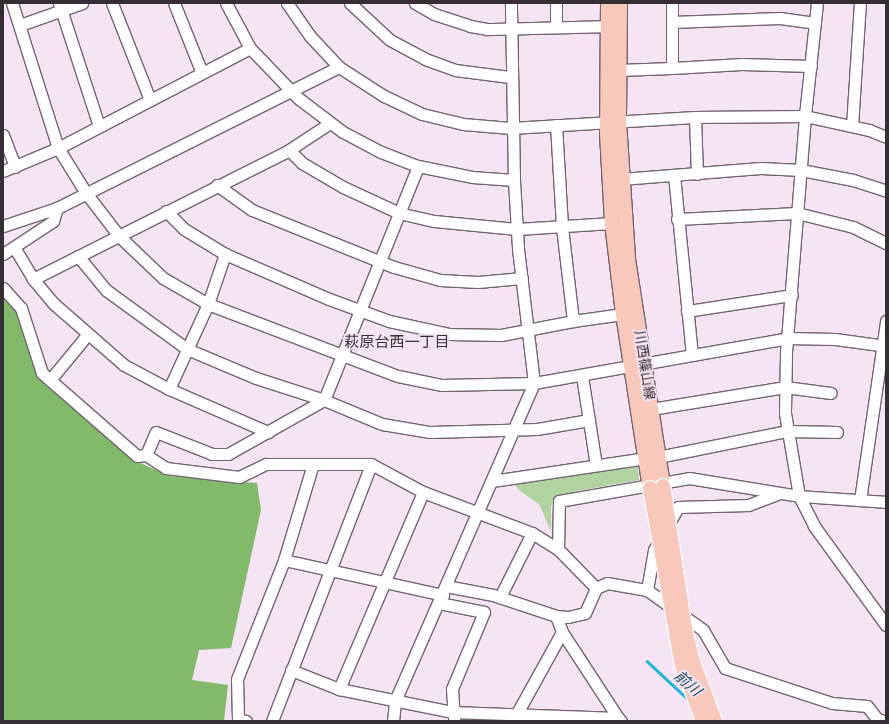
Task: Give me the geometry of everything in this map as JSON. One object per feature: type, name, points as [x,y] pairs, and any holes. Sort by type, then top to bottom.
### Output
[{"type":"main road","name":"川西篠山線","points":[[608,3],[613,122],[612,223],[623,314],[651,409],[652,458]]},
{"type":"main road","name":"川西篠山線","points":[[620,3],[618,70],[613,122],[621,179],[638,365],[682,665],[702,721]]},
{"type":"main road","name":"川西篠山線","points":[[656,485],[686,634],[693,662],[715,721]]},
{"type":"street","points":[[12,3],[58,148],[86,193],[119,236],[163,278],[208,304],[398,376],[442,384],[534,383],[582,376],[788,338],[835,339],[884,345]]},
{"type":"street","points":[[20,25],[60,7],[82,3]]},
{"type":"street","points":[[112,3],[150,100]]},
{"type":"street","points":[[174,3],[202,73]]},
{"type":"street","points":[[226,3],[250,48],[290,91],[330,122],[367,145],[418,166],[472,177],[514,180]]},
{"type":"street","points":[[287,3],[310,36],[339,67],[384,96],[422,114],[463,124],[511,128],[695,117],[804,116],[852,126],[886,137]]},
{"type":"street","points":[[350,3],[390,40],[425,59],[455,70],[510,77]]},
{"type":"street","points":[[415,3],[434,14],[470,26],[510,30],[608,26]]},
{"type":"street","points":[[393,721],[395,701],[443,595],[534,383],[517,229],[514,180],[510,77],[511,3]]},
{"type":"street","points":[[556,3],[556,27]]},
{"type":"street","points":[[672,3],[672,68]]},
{"type":"street","points":[[817,3],[816,23],[804,116],[788,338],[785,387],[787,431],[799,496],[814,526],[886,625]]},
{"type":"street","points":[[852,126],[860,3]]},
{"type":"street","points":[[60,7],[99,126]]},
{"type":"street","points":[[672,22],[780,18],[816,23]]},
{"type":"street","points":[[3,172],[58,148],[250,48]]},
{"type":"street","points":[[618,70],[742,64],[811,66]]},
{"type":"street","points":[[3,226],[57,208],[339,67]]},
{"type":"street","points":[[695,117],[697,174]]},
{"type":"street","points":[[33,279],[289,150],[330,122]]},
{"type":"street","points":[[556,125],[562,227],[573,321]]},
{"type":"street","points":[[3,135],[15,167]]},
{"type":"street","points":[[289,150],[302,163],[343,187],[399,213],[460,225],[517,229],[612,223]]},
{"type":"street","points":[[146,455],[156,432],[212,454],[228,454],[324,400],[340,355],[418,166]]},
{"type":"street","points":[[621,179],[761,168],[801,170],[845,178],[886,191]]},
{"type":"street","points":[[674,175],[677,219],[692,355]]},
{"type":"street","points":[[217,185],[252,210],[380,261],[440,280],[478,282],[522,278]]},
{"type":"street","points":[[3,254],[53,221],[57,208]]},
{"type":"street","points":[[166,211],[184,229],[225,254],[359,311],[389,321],[449,334],[501,335],[573,321],[623,314]]},
{"type":"street","points":[[677,219],[797,213],[853,227],[886,244]]},
{"type":"street","points":[[14,247],[33,279],[87,335],[124,365],[169,389],[268,432]]},
{"type":"street","points":[[169,389],[208,304],[225,254]]},
{"type":"street","points":[[78,256],[106,290],[187,349],[256,378],[324,400],[382,424],[430,432],[537,429],[588,420]]},
{"type":"street","points":[[3,288],[20,308],[42,373],[137,456],[146,455],[166,468],[239,477],[266,464],[371,464],[423,492],[478,514],[532,533],[558,548],[596,588]]},
{"type":"street","points":[[687,311],[792,295]]},
{"type":"street","points":[[860,500],[881,392],[886,320]]},
{"type":"street","points":[[50,380],[87,335]]},
{"type":"street","points":[[582,376],[596,465]]},
{"type":"street","points":[[651,409],[785,387],[831,393]]},
{"type":"street","points":[[492,481],[652,458],[787,431],[837,432]]},
{"type":"street","points":[[240,720],[237,679],[284,560],[313,464]]},
{"type":"street","points":[[272,721],[371,464]]},
{"type":"street","points":[[558,548],[559,501],[689,478],[799,496],[886,502]]},
{"type":"street","points":[[339,689],[423,492]]},
{"type":"street","points":[[648,590],[654,550],[678,507],[748,505],[779,493]]},
{"type":"street","points":[[500,597],[532,533]]},
{"type":"street","points":[[284,560],[443,595],[484,612],[452,689],[453,717]]},
{"type":"street","points":[[443,595],[500,597],[556,616],[568,617],[585,613],[596,588],[608,583],[648,590],[703,630],[725,668],[832,702],[867,706],[877,719],[883,721]]},
{"type":"street","points":[[556,616],[562,632],[619,720]]},
{"type":"street","points":[[517,718],[562,632]]},
{"type":"street","points":[[291,670],[339,689],[395,701],[453,717],[619,720]]},
{"type":"green space","points":[[3,294],[16,308],[39,378],[134,460],[169,476],[257,483],[261,510],[231,648],[199,650],[192,680],[228,685],[224,721],[3,721]]},
{"type":"green space","points":[[637,463],[639,480],[576,491],[555,499],[551,506],[551,531],[539,504],[520,491],[514,484]]},
{"type":"waterway","name":"前川","points":[[647,661],[689,700]]},
{"type":"district","name":"萩原台西一丁目","points":[[397,342]]}]
